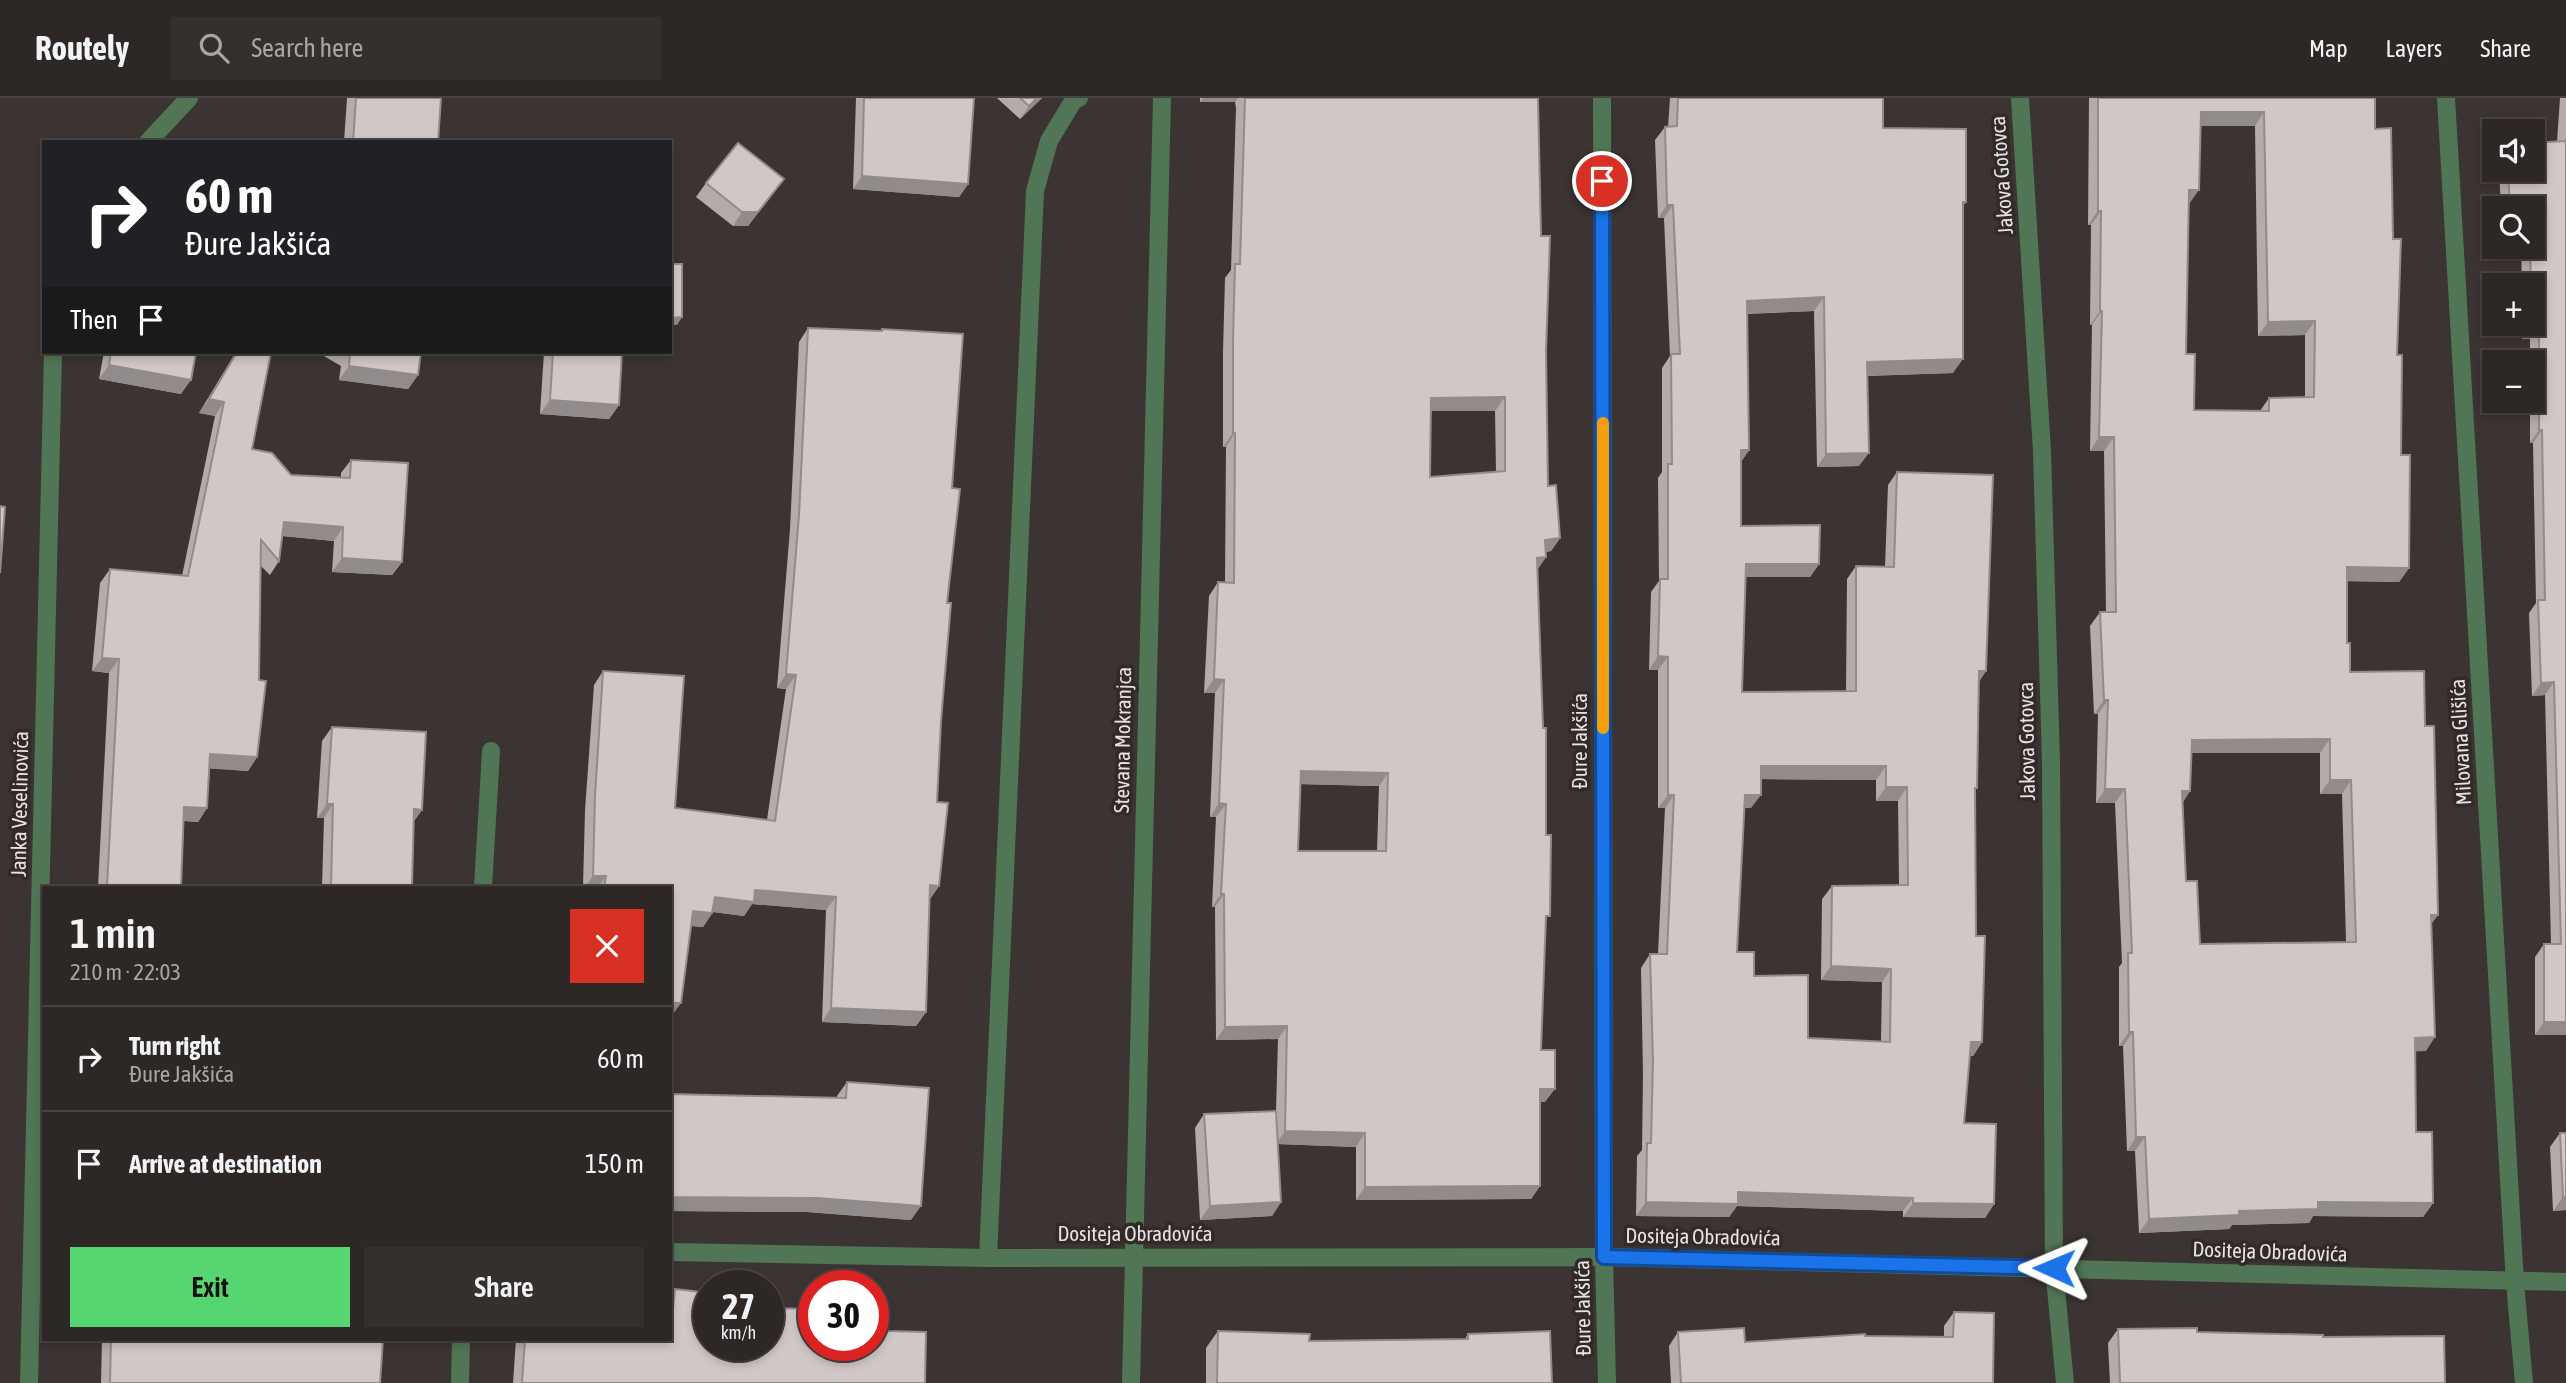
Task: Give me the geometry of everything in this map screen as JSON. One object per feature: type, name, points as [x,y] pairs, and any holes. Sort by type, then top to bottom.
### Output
[{"type":"street","points":[[150,140],[189,98]]},
{"type":"street","points":[[988,1258],[1035,191],[1049,141],[1073,101],[1079,98]]},
{"type":"street","name":"Stevana Mokranjca","points":[[1131,1383],[1162,98]]},
{"type":"street","name":"Đure Jakšića","points":[[1602,98],[1604,1257],[1607,1383]]},
{"type":"street","name":"Jakova Gotovca","points":[[2020,98],[2042,451],[2049,694],[2054,1268],[2065,1383]]},
{"type":"street","name":"Milovana Glišića","points":[[2446,98],[2515,1283],[2524,1383]]},
{"type":"street","name":"Janka Veselinovića","points":[[44,886],[53,354]]},
{"type":"street","points":[[483,886],[491,751]]},
{"type":"street","name":"Janka Veselinovića","points":[[29,1383],[38,1246],[42,1008]]},
{"type":"street","name":"Dositeja Obradovića","points":[[672,1252],[988,1258],[1604,1257],[2515,1283],[2566,1282]]},
{"type":"street","points":[[460,1383],[461,1341]]},
{"type":"building","points":[[356,98],[441,98],[438,140],[353,140]]},
{"type":"building","points":[[864,98],[974,98],[968,184],[862,176]]},
{"type":"building","points":[[1020,98],[1037,98],[1029,106]]},
{"type":"building","points":[[1245,98],[1538,98],[1541,236],[1550,236],[1546,352],[1548,486],[1556,485],[1560,538],[1545,540],[1546,557],[1537,558],[1543,728],[1546,728],[1546,835],[1551,835],[1550,916],[1546,916],[1541,1050],[1555,1050],[1555,1089],[1540,1089],[1540,1186],[1365,1187],[1365,1133],[1285,1131],[1287,1026],[1225,1027],[1224,894],[1221,894],[1226,804],[1219,803],[1224,680],[1214,679],[1218,582],[1234,583],[1233,339],[1235,264],[1240,264]],"holes":[[[1505,397],[1505,471],[1430,477],[1431,398]],[[1301,771],[1388,773],[1386,851],[1298,851]]]},
{"type":"building","points":[[1678,98],[1883,98],[1883,128],[1966,129],[1963,359],[1867,362],[1869,453],[1826,454],[1824,297],[1747,301],[1749,450],[1741,450],[1741,526],[1820,525],[1819,564],[1746,564],[1742,692],[1856,691],[1856,566],[1894,567],[1897,472],[1993,475],[1986,671],[1979,671],[1975,788],[1976,936],[1985,936],[1982,1042],[1971,1042],[1964,1123],[1996,1124],[1994,1204],[1913,1203],[1913,1198],[1738,1192],[1738,1204],[1646,1202],[1653,1060],[1650,954],[1667,954],[1674,795],[1668,795],[1668,657],[1658,656],[1660,579],[1668,579],[1668,464],[1672,464],[1671,354],[1680,354],[1673,205],[1667,205],[1665,127],[1677,126]],"holes":[[[1761,766],[1886,766],[1886,787],[1907,787],[1908,885],[1832,886],[1831,966],[1891,969],[1890,1042],[1808,1038],[1808,975],[1754,976],[1754,952],[1737,952],[1745,795],[1761,795]]]},
{"type":"building","points":[[2098,98],[2375,98],[2375,129],[2391,128],[2393,239],[2401,239],[2397,355],[2402,355],[2401,455],[2410,455],[2409,568],[2347,567],[2347,643],[2350,643],[2350,672],[2424,671],[2425,726],[2434,726],[2438,915],[2431,915],[2435,1037],[2415,1038],[2416,1132],[2432,1132],[2433,1203],[2318,1202],[2318,1209],[2239,1211],[2239,1215],[2149,1219],[2145,1137],[2136,1137],[2133,1032],[2129,1032],[2128,953],[2132,953],[2125,789],[2105,789],[2108,700],[2104,700],[2100,612],[2116,612],[2114,437],[2099,437],[2102,311],[2101,211],[2098,211]],"holes":[[[2201,112],[2264,112],[2268,322],[2315,321],[2314,397],[2269,398],[2269,411],[2194,410],[2195,354],[2186,354],[2189,190],[2199,190]],[[2330,739],[2330,780],[2351,780],[2356,942],[2200,944],[2197,881],[2186,881],[2182,791],[2190,791],[2192,740]]]},
{"type":"building","points":[[2566,141],[2566,1022],[2544,1022],[2544,944],[2561,944],[2554,682],[2541,683],[2538,600],[2545,600],[2542,430],[2539,430],[2539,413],[2545,413],[2545,350],[2539,350],[2539,336],[2545,336],[2545,273],[2531,273],[2530,259],[2545,259],[2545,196],[2509,196],[2509,182],[2545,182],[2545,142]]},
{"type":"building","points":[[738,143],[784,179],[758,212],[742,212],[706,183]]},
{"type":"building","points":[[672,264],[682,264],[682,317],[672,318]]},
{"type":"building","points":[[808,328],[963,334],[952,488],[960,489],[947,603],[951,603],[937,802],[948,803],[939,886],[930,885],[926,1012],[831,1008],[836,897],[755,890],[754,902],[715,897],[712,913],[693,911],[681,1003],[672,1003],[672,886],[604,886],[606,876],[593,876],[603,671],[684,676],[675,808],[775,821],[796,675],[786,674],[799,515]]},
{"type":"building","points":[[111,354],[196,354],[191,380],[109,365]]},
{"type":"building","points":[[236,354],[271,354],[252,449],[272,453],[291,475],[350,478],[351,460],[408,463],[402,562],[342,558],[343,527],[284,522],[279,561],[261,540],[259,680],[266,681],[257,757],[210,754],[207,808],[184,807],[181,886],[107,886],[119,659],[102,658],[110,569],[188,576],[224,402],[209,399]]},
{"type":"building","points":[[350,354],[421,354],[418,375],[349,366]]},
{"type":"building","points":[[553,354],[622,354],[619,405],[550,400]]},
{"type":"building","points":[[0,506],[5,507],[0,573]]},
{"type":"building","points":[[332,727],[426,732],[422,810],[414,809],[412,886],[331,886],[333,804],[327,804]]},
{"type":"building","points":[[847,1082],[929,1088],[921,1206],[817,1198],[672,1197],[672,1094],[846,1098]]},
{"type":"building","points":[[1276,1111],[1281,1202],[1210,1206],[1204,1114]]},
{"type":"building","points":[[2560,1133],[2566,1133],[2566,1197],[2563,1197]]},
{"type":"building","points":[[675,1289],[693,1291],[693,1361],[784,1361],[784,1308],[798,1309],[798,1361],[889,1361],[889,1331],[926,1332],[925,1383],[522,1383],[525,1341],[672,1341]]},
{"type":"building","points":[[1954,1312],[1994,1313],[1993,1383],[1681,1383],[1678,1332],[1744,1328],[1745,1342],[1865,1334],[1953,1337]]},
{"type":"building","points":[[2197,1328],[2197,1332],[2323,1337],[2444,1336],[2445,1383],[2120,1383],[2118,1329]]},
{"type":"building","points":[[1218,1331],[1310,1334],[1309,1341],[1468,1339],[1468,1334],[1550,1331],[1552,1383],[1217,1383]]},
{"type":"building","points":[[111,1341],[383,1341],[380,1383],[110,1383]]},
{"type":"slow traffic","points":[[1603,423],[1603,728]]},
{"type":"route","points":[[1602,181],[1604,1257],[2054,1268]]}]
